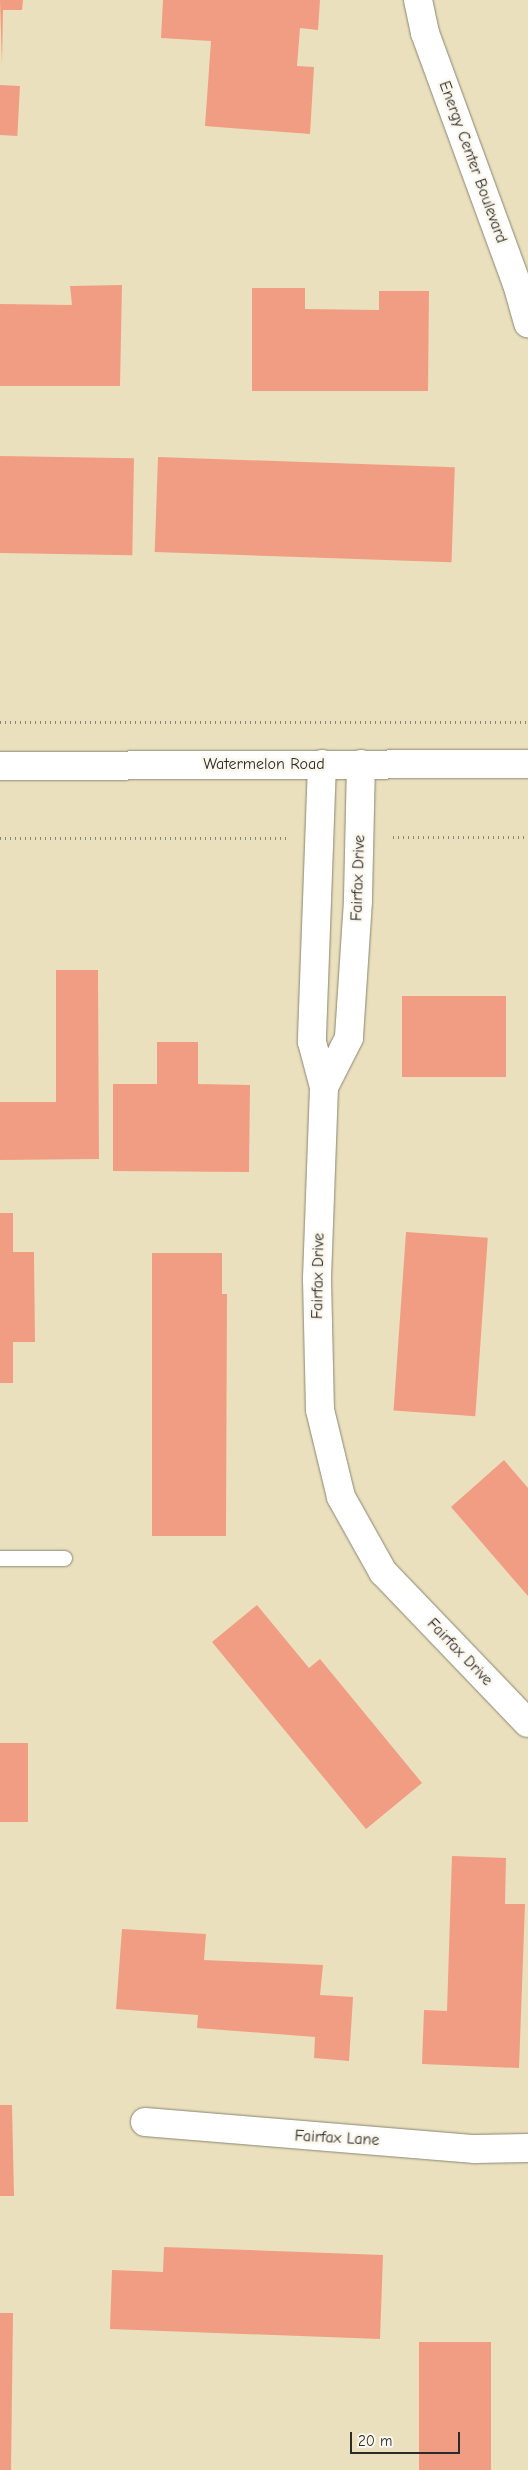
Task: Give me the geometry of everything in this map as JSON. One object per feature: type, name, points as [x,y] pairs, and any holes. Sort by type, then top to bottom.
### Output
[{"type":"street","name":"Energy Center Boulevard","points":[[418,0],[425,33],[518,284],[528,323]]},
{"type":"street","points":[[322,764],[312,1042],[324,1087]]},
{"type":"street","name":"Fairfax Drive","points":[[361,764],[360,837],[349,1038],[324,1087],[317,1279],[320,1410],[341,1497],[383,1572],[528,1723]]},
{"type":"street","name":"Watermelon Road","points":[[0,766],[528,764]]},
{"type":"street","name":"Fairfax Lane","points":[[146,2122],[475,2149],[528,2148]]},
{"type":"lane","points":[[0,1558],[64,1558]]},
{"type":"path","points":[[0,722],[528,722]]},
{"type":"path","points":[[360,837],[528,837]]},
{"type":"path","points":[[0,838],[320,839]]},
{"type":"building","points":[[0,0],[23,0],[22,10],[3,10],[2,65]]},
{"type":"building","points":[[163,0],[320,0],[318,30],[300,28],[297,66],[314,67],[310,134],[205,126],[211,41],[161,38]]},
{"type":"building","points":[[0,85],[20,86],[17,136],[0,135]]},
{"type":"building","points":[[122,285],[120,386],[0,386],[0,304],[72,305],[70,286]]},
{"type":"building","points":[[252,288],[305,288],[305,309],[379,310],[379,291],[429,291],[428,391],[252,391]]},
{"type":"building","points":[[0,456],[134,458],[132,555],[0,553]]},
{"type":"building","points":[[158,457],[455,467],[452,562],[155,552]]},
{"type":"building","points":[[56,970],[98,970],[99,1159],[0,1160],[0,1102],[56,1102]]},
{"type":"building","points":[[402,996],[506,996],[506,1077],[402,1077]]},
{"type":"building","points":[[157,1042],[198,1042],[198,1084],[250,1085],[249,1172],[113,1171],[113,1084],[157,1084]]},
{"type":"building","points":[[0,1213],[13,1213],[13,1252],[34,1252],[35,1342],[13,1342],[13,1383],[0,1383]]},
{"type":"building","points":[[406,1232],[488,1238],[475,1416],[394,1411]]},
{"type":"building","points":[[152,1253],[222,1253],[222,1294],[227,1294],[226,1536],[152,1536]]},
{"type":"building","points":[[504,1460],[528,1488],[528,1596],[451,1507]]},
{"type":"building","points":[[257,1605],[309,1668],[320,1659],[422,1783],[366,1829],[212,1642]]},
{"type":"building","points":[[0,1743],[28,1743],[28,1822],[0,1822]]},
{"type":"building","points":[[452,1856],[506,1858],[505,1904],[525,1904],[519,2068],[422,2064],[424,2010],[447,2011]]},
{"type":"building","points":[[122,1929],[206,1934],[204,1960],[323,1965],[320,1995],[353,1997],[349,2061],[314,2058],[315,2037],[197,2028],[198,2015],[116,2009]]},
{"type":"building","points":[[0,2105],[12,2105],[14,2196],[0,2196]]},
{"type":"building","points":[[164,2247],[383,2255],[380,2339],[110,2329],[112,2270],[163,2272]]},
{"type":"building","points":[[0,2313],[13,2313],[11,2470],[0,2470]]},
{"type":"building","points":[[419,2342],[491,2342],[491,2470],[419,2470]]}]
